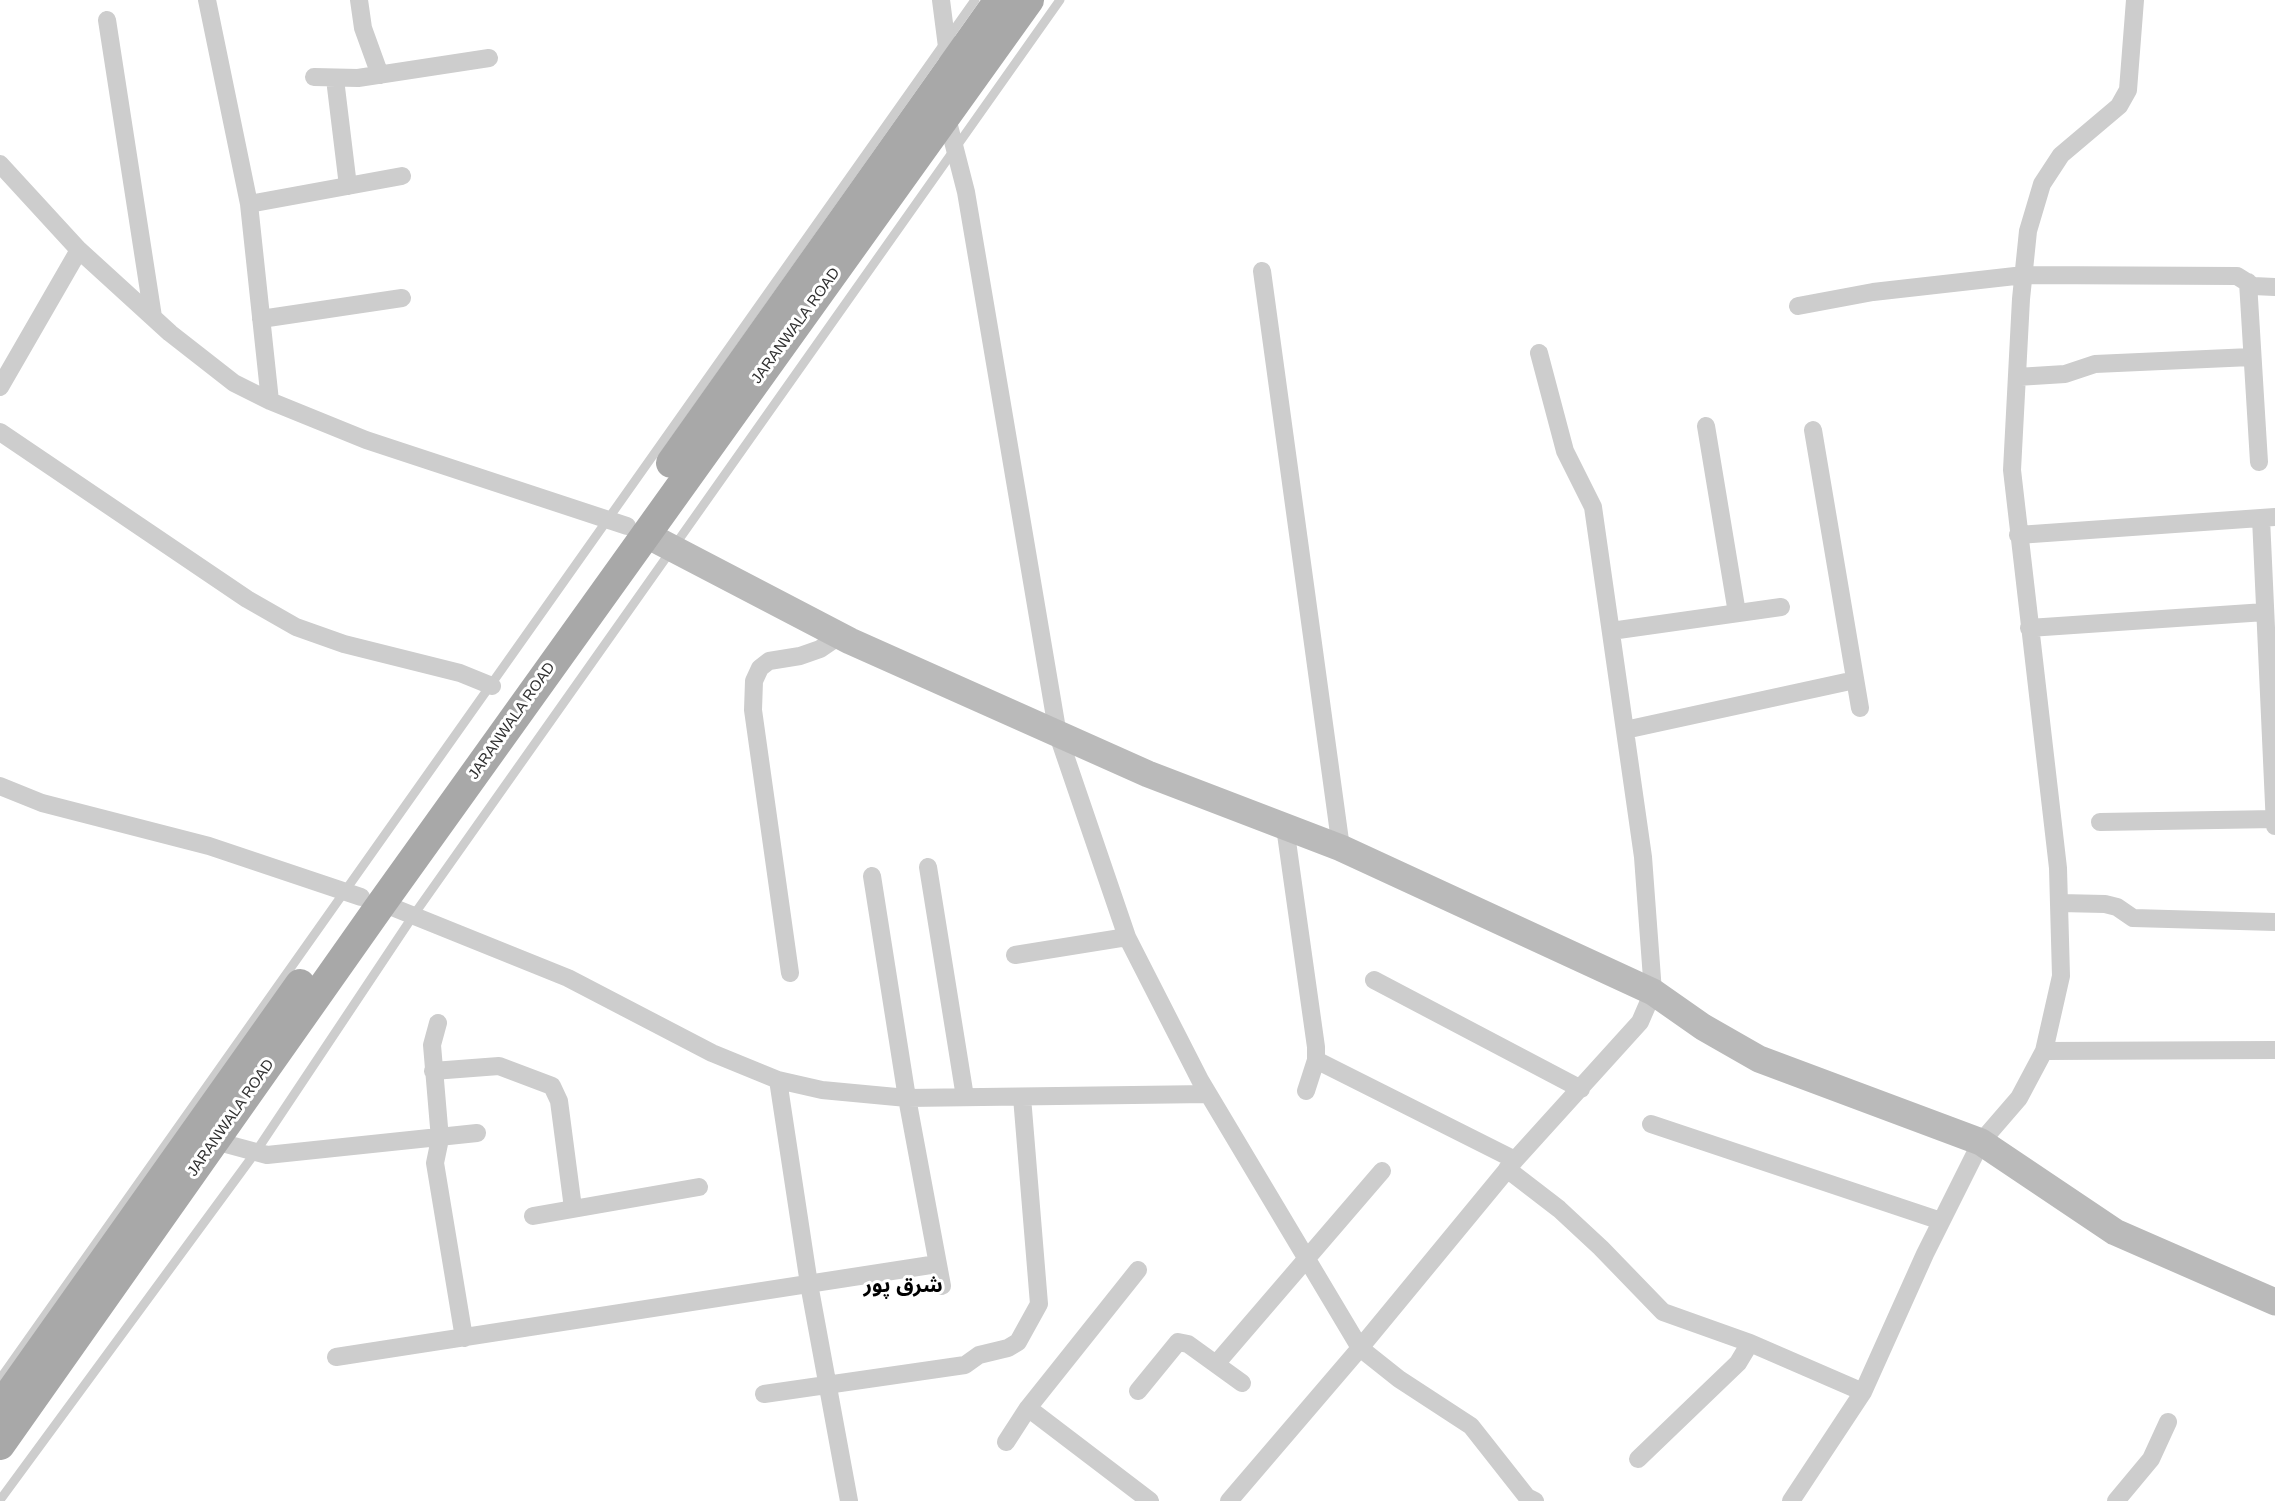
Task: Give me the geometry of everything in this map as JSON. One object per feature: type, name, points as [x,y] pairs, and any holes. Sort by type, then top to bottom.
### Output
[{"type":"main road","name":"JARANWALA ROAD","points":[[0,1407],[627,526],[948,56],[999,0]]},
{"type":"main road","name":"JARANWALA ROAD","points":[[627,526],[947,118],[1029,0]]},
{"type":"main road","name":"JARANWALA ROAD","points":[[0,1445],[215,1141],[363,897]]},
{"type":"street","points":[[207,0],[249,204],[270,401]]},
{"type":"street","points":[[359,0],[363,28],[380,75]]},
{"type":"street","points":[[941,0],[948,56]]},
{"type":"street","points":[[1791,1501],[1863,1392],[1941,1221],[1981,1142],[2019,1098],[2044,1051],[2061,976],[2060,903],[2012,470],[2024,275],[2028,231],[2042,184],[2061,155],[2119,106],[2128,90],[2135,0]]},
{"type":"street","points":[[107,20],[153,317]]},
{"type":"street","points":[[314,77],[335,79],[380,75],[489,58]]},
{"type":"street","points":[[335,79],[348,186]]},
{"type":"street","points":[[947,118],[957,147],[1058,735],[1127,937],[1208,1094],[1360,1348],[1399,1379],[1471,1426],[1527,1497],[1535,1501]]},
{"type":"street","points":[[0,164],[79,250],[153,317],[234,383],[270,401],[366,440],[627,526],[839,636],[1058,735],[1341,848],[1653,992],[1703,1026],[1759,1059],[1981,1142],[2115,1232],[2275,1302]]},
{"type":"street","points":[[249,204],[402,176]]},
{"type":"street","points":[[0,387],[79,250]]},
{"type":"street","points":[[1262,271],[1341,848]]},
{"type":"street","points":[[1798,306],[1873,292],[2024,275],[2237,276],[2261,288],[2275,287]]},
{"type":"street","points":[[2248,282],[2259,462]]},
{"type":"street","points":[[261,319],[402,298]]},
{"type":"street","points":[[1229,1501],[1360,1348],[1511,1164],[1640,1022],[1653,992],[1643,857],[1593,507],[1565,451],[1539,353]]},
{"type":"street","points":[[2017,377],[2065,374],[2095,364],[2251,357]]},
{"type":"street","points":[[1706,426],[1737,613]]},
{"type":"street","points":[[1813,430],[1860,708]]},
{"type":"street","points":[[0,432],[248,599],[296,627],[344,644],[460,673],[492,686]]},
{"type":"street","points":[[2018,535],[2268,517],[2265,612],[2272,717],[2275,826]]},
{"type":"street","points":[[1611,631],[1781,608]]},
{"type":"street","points":[[2029,628],[2265,612]]},
{"type":"street","points":[[790,973],[753,710],[754,681],[760,668],[769,661],[800,656],[820,649],[839,636]]},
{"type":"street","points":[[1625,730],[1855,680]]},
{"type":"street","points":[[0,786],[42,803],[209,846],[363,897],[568,978],[712,1053],[778,1080],[822,1090],[907,1098],[1208,1094]]},
{"type":"street","points":[[2100,822],[2275,819]]},
{"type":"street","points":[[1285,827],[1316,1060],[1306,1091]]},
{"type":"street","points":[[928,867],[965,1097]]},
{"type":"street","points":[[872,876],[907,1098],[942,1286]]},
{"type":"street","points":[[2060,903],[2105,904],[2117,907],[2133,918],[2275,922]]},
{"type":"street","points":[[1015,955],[1127,937]]},
{"type":"street","points":[[1374,980],[1581,1089]]},
{"type":"street","points":[[438,1023],[432,1045],[440,1139],[435,1163],[464,1338]]},
{"type":"street","points":[[2044,1051],[2275,1050]]},
{"type":"street","points":[[1316,1060],[1511,1164],[1663,1312],[1749,1343],[1863,1392]]},
{"type":"street","points":[[433,1071],[500,1066],[552,1086],[559,1101],[573,1208]]},
{"type":"street","points":[[778,1080],[809,1284],[849,1501]]},
{"type":"street","points":[[764,1394],[965,1365],[979,1355],[1008,1348],[1018,1342],[1039,1304],[1022,1097]]},
{"type":"street","points":[[1651,1124],[1941,1221]]},
{"type":"street","points":[[215,1141],[267,1155],[440,1139],[477,1133]]},
{"type":"street","points":[[1216,1364],[1382,1171]]},
{"type":"street","points":[[533,1216],[699,1186]]},
{"type":"street","points":[[336,1357],[937,1264]]},
{"type":"street","points":[[1006,1442],[1028,1408],[1138,1270]]},
{"type":"street","points":[[1138,1391],[1178,1342],[1188,1344],[1242,1383]]},
{"type":"street","points":[[1638,1459],[1738,1363],[1749,1343]]},
{"type":"street","points":[[1028,1408],[1150,1501]]},
{"type":"street","points":[[2116,1501],[2151,1459],[2168,1422]]},
{"type":"lane","points":[[948,56],[975,0]]},
{"type":"lane","points":[[0,1500],[255,1153],[413,916],[1060,0]]},
{"type":"lane","points":[[0,1379],[363,897],[492,686],[627,526]]},
{"type":"district","name":"شرق پور","points":[[903,1286]]}]
